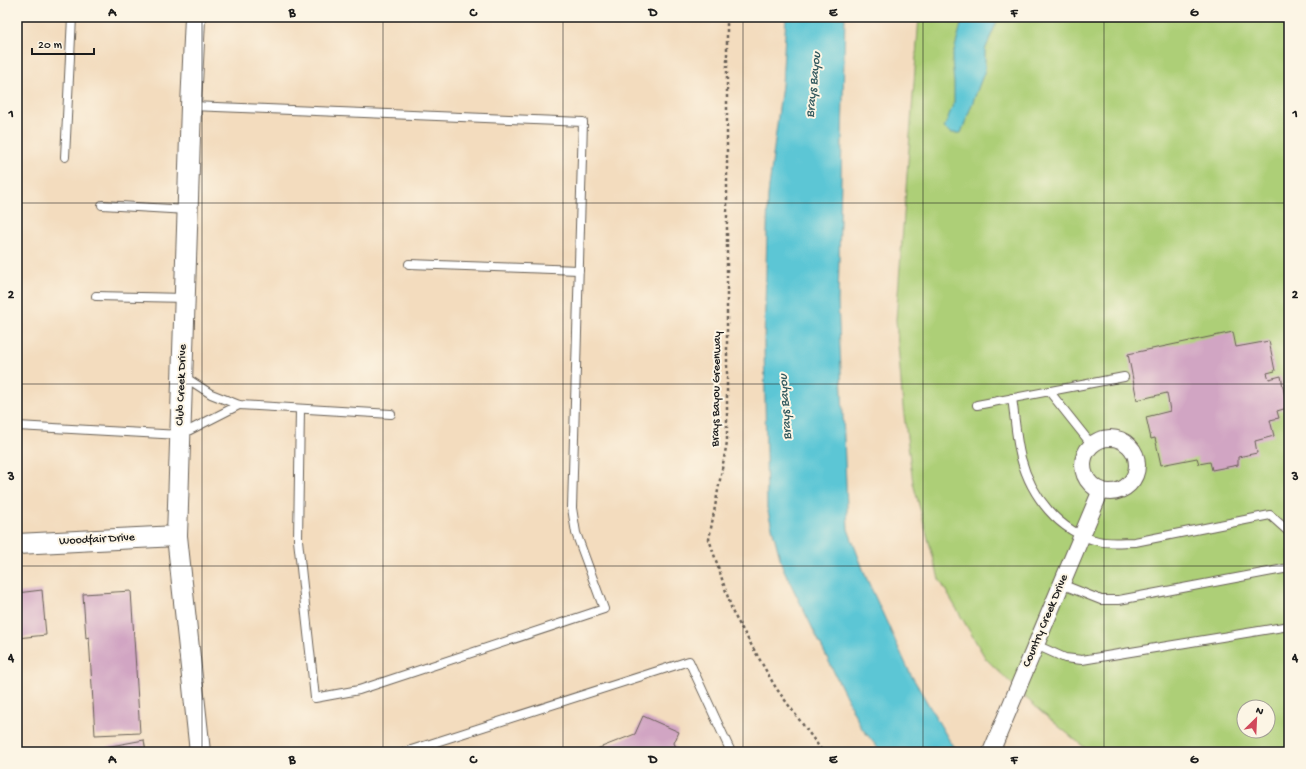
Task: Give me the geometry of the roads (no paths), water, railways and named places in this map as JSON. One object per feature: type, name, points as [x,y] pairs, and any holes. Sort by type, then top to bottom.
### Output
[{"type":"street","name":"Club Creek Drive","points":[[195,17],[177,536],[200,752]]},
{"type":"street","points":[[1104,438],[1121,440],[1129,445],[1137,462],[1135,475],[1127,486],[1119,491],[1110,492],[1093,486],[1087,480],[1083,463],[1085,454],[1092,445],[1104,438]]},
{"type":"street","name":"Country Creek Drive","points":[[991,752],[1101,490]]},
{"type":"street","name":"Woodfair Drive","points":[[17,544],[177,536]]},
{"type":"lane","points":[[65,157],[72,17]]},
{"type":"lane","points":[[191,106],[584,122],[572,508],[576,534],[604,609],[359,690],[315,698],[298,540],[300,409]]},
{"type":"lane","points":[[102,205],[188,210]]},
{"type":"lane","points":[[409,264],[579,270]]},
{"type":"lane","points":[[96,296],[185,298]]},
{"type":"lane","points":[[182,376],[211,394],[239,405],[391,414]]},
{"type":"lane","points":[[977,405],[1124,377]]},
{"type":"lane","points":[[1048,391],[1092,445]]},
{"type":"lane","points":[[1012,398],[1020,457],[1030,484],[1039,499],[1062,524],[1082,535],[1104,542],[1135,542],[1270,515],[1289,532]]},
{"type":"lane","points":[[17,426],[180,435],[239,405]]},
{"type":"lane","points":[[1061,584],[1101,600],[1119,600],[1289,568]]},
{"type":"lane","points":[[1036,645],[1065,658],[1082,660],[1289,626]]},
{"type":"lane","points":[[405,752],[420,750],[688,661],[731,752]]},
{"type":"water","name":"Brays Bayou","points":[[786,17],[845,17],[838,302],[848,529],[866,577],[910,673],[952,745],[960,752],[881,752],[861,727],[782,566],[767,508],[764,343],[768,195],[782,85]]},
{"type":"water","points":[[963,17],[999,17],[985,50],[985,70],[961,133],[951,133],[944,128],[954,102],[952,59]]}]
